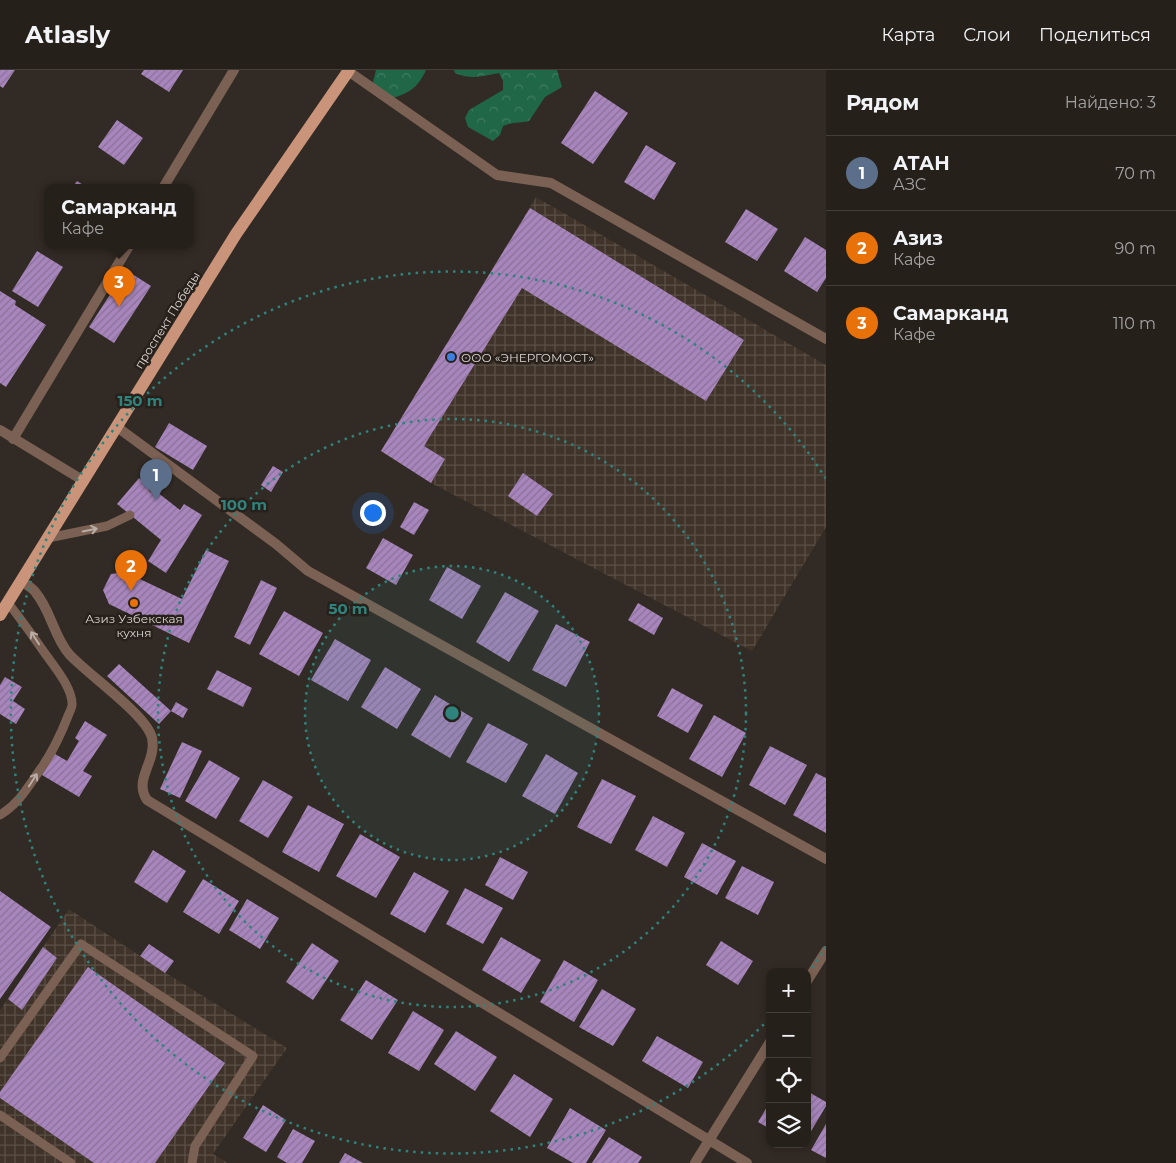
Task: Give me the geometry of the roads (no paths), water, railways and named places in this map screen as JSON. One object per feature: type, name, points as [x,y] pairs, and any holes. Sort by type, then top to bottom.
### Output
[{"type":"main road","name":"проспект Победы","points":[[0,616],[236,234],[348,70]]},
{"type":"street","points":[[165,184],[234,70]]},
{"type":"street","points":[[348,70],[497,175],[551,183],[826,339]]},
{"type":"street","points":[[13,439],[126,249]]},
{"type":"street","points":[[117,428],[276,544],[308,571],[826,859]]},
{"type":"street","points":[[0,430],[84,481]]},
{"type":"street","points":[[22,581],[36,593],[68,653],[143,721],[152,737],[153,754],[142,782],[142,792],[147,800],[747,1163]]},
{"type":"street","points":[[811,975],[826,951]]},
{"type":"street","points":[[696,1163],[766,1048]]},
{"type":"lane","points":[[152,489],[162,460]]},
{"type":"lane","points":[[48,538],[107,526],[130,515]]},
{"type":"lane","points":[[0,815],[23,796],[50,755],[62,734],[72,705],[67,686],[57,668],[8,603]]},
{"type":"lane","points":[[0,1058],[81,944],[253,1056],[195,1146],[192,1163]]},
{"type":"lane","points":[[0,1115],[71,1163]]},
{"type":"place","name":"Самарканд","points":[[119,307]]},
{"type":"place","name":"ООО «ЭНЕРГОМОСТ»","points":[[451,357]]},
{"type":"place","name":"АТАН","points":[[156,500]]},
{"type":"place","name":"Азиз","points":[[131,591]]},
{"type":"place","name":"Азиз Узбекская кухня","points":[[134,603]]}]
